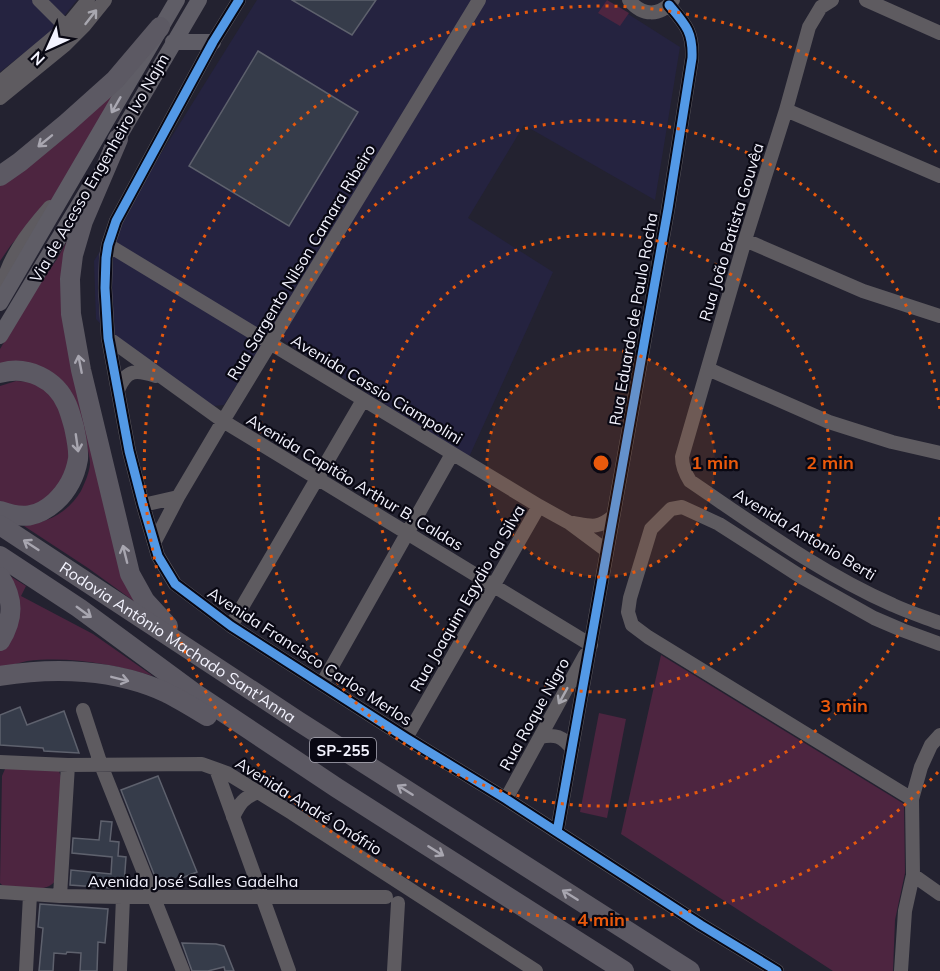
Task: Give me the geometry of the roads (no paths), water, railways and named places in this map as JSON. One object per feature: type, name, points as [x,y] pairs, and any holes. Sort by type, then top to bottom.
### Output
[{"type":"highway","points":[[0,176],[59,130],[115,80],[160,27]]},
{"type":"highway","points":[[118,139],[83,221],[73,255],[70,279],[71,314],[81,370],[130,574],[145,601],[165,624],[246,687]]},
{"type":"highway","points":[[0,373],[11,369],[29,371],[50,382],[67,404],[76,434],[78,458],[69,487],[51,506],[30,516],[14,516],[0,511]]},
{"type":"highway","name":"Rodovia Antônio Machado Sant'Anna","points":[[0,525],[298,722],[690,971]]},
{"type":"highway","name":"Rodovia Antônio Machado Sant'Anna","points":[[0,556],[79,608],[193,692],[337,788],[624,971]]},
{"type":"highway","points":[[0,577],[8,590],[11,606],[9,622],[0,641]]},
{"type":"highway","points":[[0,676],[22,672],[99,673],[139,683],[165,693],[337,788]]},
{"type":"main road","name":"Via de Acesso Engenheiro Ivo Najm","points":[[0,303],[177,0]]},
{"type":"main road","name":"Via de Acesso Engenheiro Ivo Najm","points":[[0,336],[199,0]]},
{"type":"main road","points":[[173,42],[213,42]]},
{"type":"street","points":[[39,0],[71,31]]},
{"type":"street","points":[[0,98],[57,52],[88,0]]},
{"type":"street","points":[[0,82],[71,31],[105,0]]},
{"type":"street","name":"Avenida Francisco Carlos Merlos","points":[[239,0],[213,42],[116,221],[108,245],[105,288],[108,338],[129,451],[158,556],[176,584],[231,626],[777,971]]},
{"type":"street","name":"Rua Sargento Nilson Camara Ribeiro","points":[[154,543],[223,421],[479,0]]},
{"type":"street","name":"Rua João Batista Gouvêa","points":[[690,481],[684,471],[682,457],[745,240],[786,110],[809,27],[820,7],[832,0]]},
{"type":"street","points":[[866,0],[940,33]]},
{"type":"street","points":[[628,1],[636,8],[653,12],[662,10],[671,3]]},
{"type":"street","name":"Rua Eduardo de Paulo Rocha","points":[[557,832],[668,209],[692,58],[692,41],[686,25],[671,3]]},
{"type":"street","points":[[786,110],[940,176]]},
{"type":"street","points":[[0,297],[16,250],[73,180]]},
{"type":"street","points":[[745,240],[863,291],[940,316]]},
{"type":"street","name":"Avenida Cassio Ciampolini","points":[[108,245],[539,507],[568,522]]},
{"type":"street","name":"Avenida Capitão Arthur B. Caldas","points":[[108,338],[223,421],[591,645]]},
{"type":"street","points":[[708,369],[829,422],[892,442],[940,453]]},
{"type":"street","points":[[118,390],[126,377],[136,372],[142,371],[164,379]]},
{"type":"street","points":[[231,626],[363,400]]},
{"type":"street","points":[[322,684],[452,454]]},
{"type":"street","name":"Avenida Antonio Berti","points":[[690,481],[802,556],[851,584],[893,605],[940,623]]},
{"type":"street","points":[[143,505],[178,497]]},
{"type":"street","name":"Rua Joaquim Egydio da Silva","points":[[406,738],[539,507]]},
{"type":"street","points":[[912,799],[648,637],[632,625],[628,612],[630,598],[651,529],[671,509],[682,507],[719,524],[803,578],[874,618],[940,644]]},
{"type":"street","points":[[568,522],[590,526],[603,525],[612,517]]},
{"type":"street","points":[[568,522],[607,551]]},
{"type":"street","name":"Rua Roque Nigro","points":[[506,800],[591,645]]},
{"type":"street","points":[[83,710],[101,765],[183,971]]},
{"type":"street","points":[[901,971],[905,911],[913,875],[912,799],[921,767],[931,745],[940,735]]},
{"type":"street","points":[[540,737],[558,736],[572,749]]},
{"type":"street","name":"Avenida André Onófrio","points":[[0,762],[68,765],[202,764],[227,773],[536,971]]},
{"type":"street","points":[[60,896],[68,765]]},
{"type":"street","points":[[216,769],[289,971]]},
{"type":"street","points":[[233,817],[240,804],[247,797],[258,792]]},
{"type":"street","points":[[383,873],[378,882],[385,897],[394,971]]},
{"type":"street","points":[[913,875],[940,894]]},
{"type":"street","name":"Avenida José Salles Gadelha","points":[[0,892],[123,897],[385,897]]},
{"type":"street","points":[[385,897],[406,903],[416,893]]},
{"type":"street","points":[[26,971],[30,895]]},
{"type":"street","points":[[120,971],[123,897]]}]
